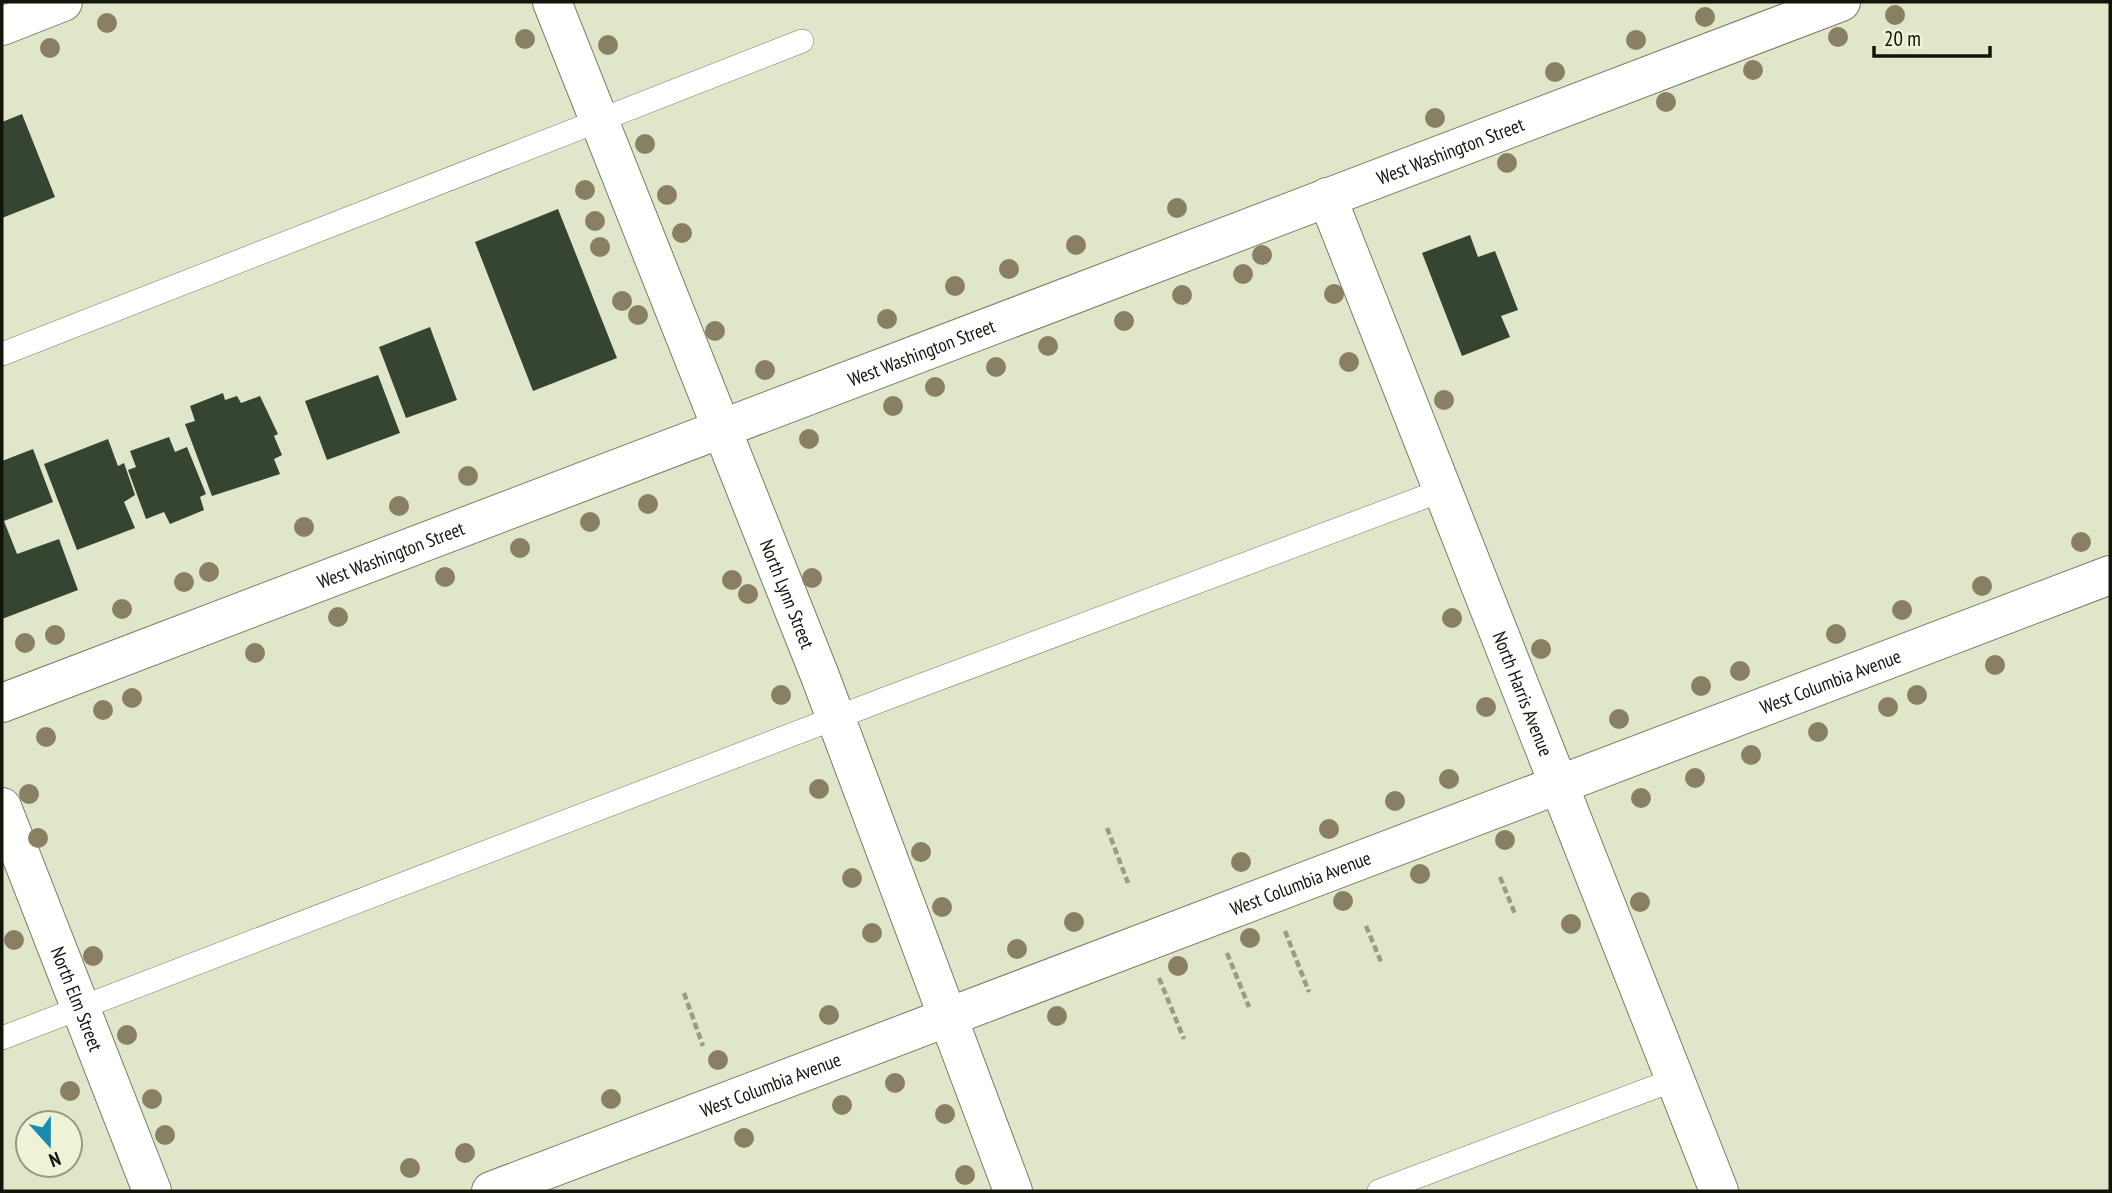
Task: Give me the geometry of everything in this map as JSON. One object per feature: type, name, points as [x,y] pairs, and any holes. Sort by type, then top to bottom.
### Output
[{"type":"street","points":[[2,26],[63,2]]},
{"type":"street","name":"North Lynn Street","points":[[552,2],[835,719],[945,1018],[1013,1191]]},
{"type":"street","name":"West Washington Street","points":[[2,703],[1841,2]]},
{"type":"street","name":"North Harris Avenue","points":[[1326,197],[1719,1191]]},
{"type":"street","name":"West Columbia Avenue","points":[[491,1191],[2110,575]]},
{"type":"street","name":"North Elm Street","points":[[2,807],[152,1191]]},
{"type":"lane","points":[[2,354],[802,41]]},
{"type":"lane","points":[[2,1038],[835,719],[1443,491]]},
{"type":"lane","points":[[1379,1191],[1676,1079]]},
{"type":"path","points":[[1107,828],[1128,883]]},
{"type":"path","points":[[1500,877],[1516,914]]},
{"type":"path","points":[[1270,894],[1309,992]]},
{"type":"path","points":[[1213,916],[1249,1007]]},
{"type":"path","points":[[1366,926],[1381,964]]},
{"type":"path","points":[[1145,942],[1184,1039]]},
{"type":"path","points":[[684,993],[703,1046]]},
{"type":"building","points":[[22,114],[55,197],[2,218],[2,122]]},
{"type":"building","points":[[558,209],[617,358],[533,391],[475,242]]},
{"type":"building","points":[[1470,235],[1478,257],[1495,251],[1518,310],[1501,316],[1510,337],[1462,356],[1422,253]]},
{"type":"building","points":[[430,327],[457,400],[406,418],[379,347]]},
{"type":"building","points":[[378,375],[400,433],[327,460],[305,401]]},
{"type":"building","points":[[223,393],[225,400],[237,396],[241,403],[260,396],[278,434],[274,436],[282,455],[274,459],[280,474],[212,496],[185,424],[195,421],[190,406]]},
{"type":"building","points":[[169,437],[175,452],[187,447],[206,494],[200,497],[204,510],[170,524],[164,512],[146,519],[128,470],[136,467],[130,451]]},
{"type":"building","points":[[108,439],[118,466],[124,463],[135,495],[124,502],[135,528],[77,550],[44,464]]},
{"type":"building","points":[[33,449],[53,502],[4,521],[17,554],[59,539],[78,590],[2,619],[2,461]]}]
